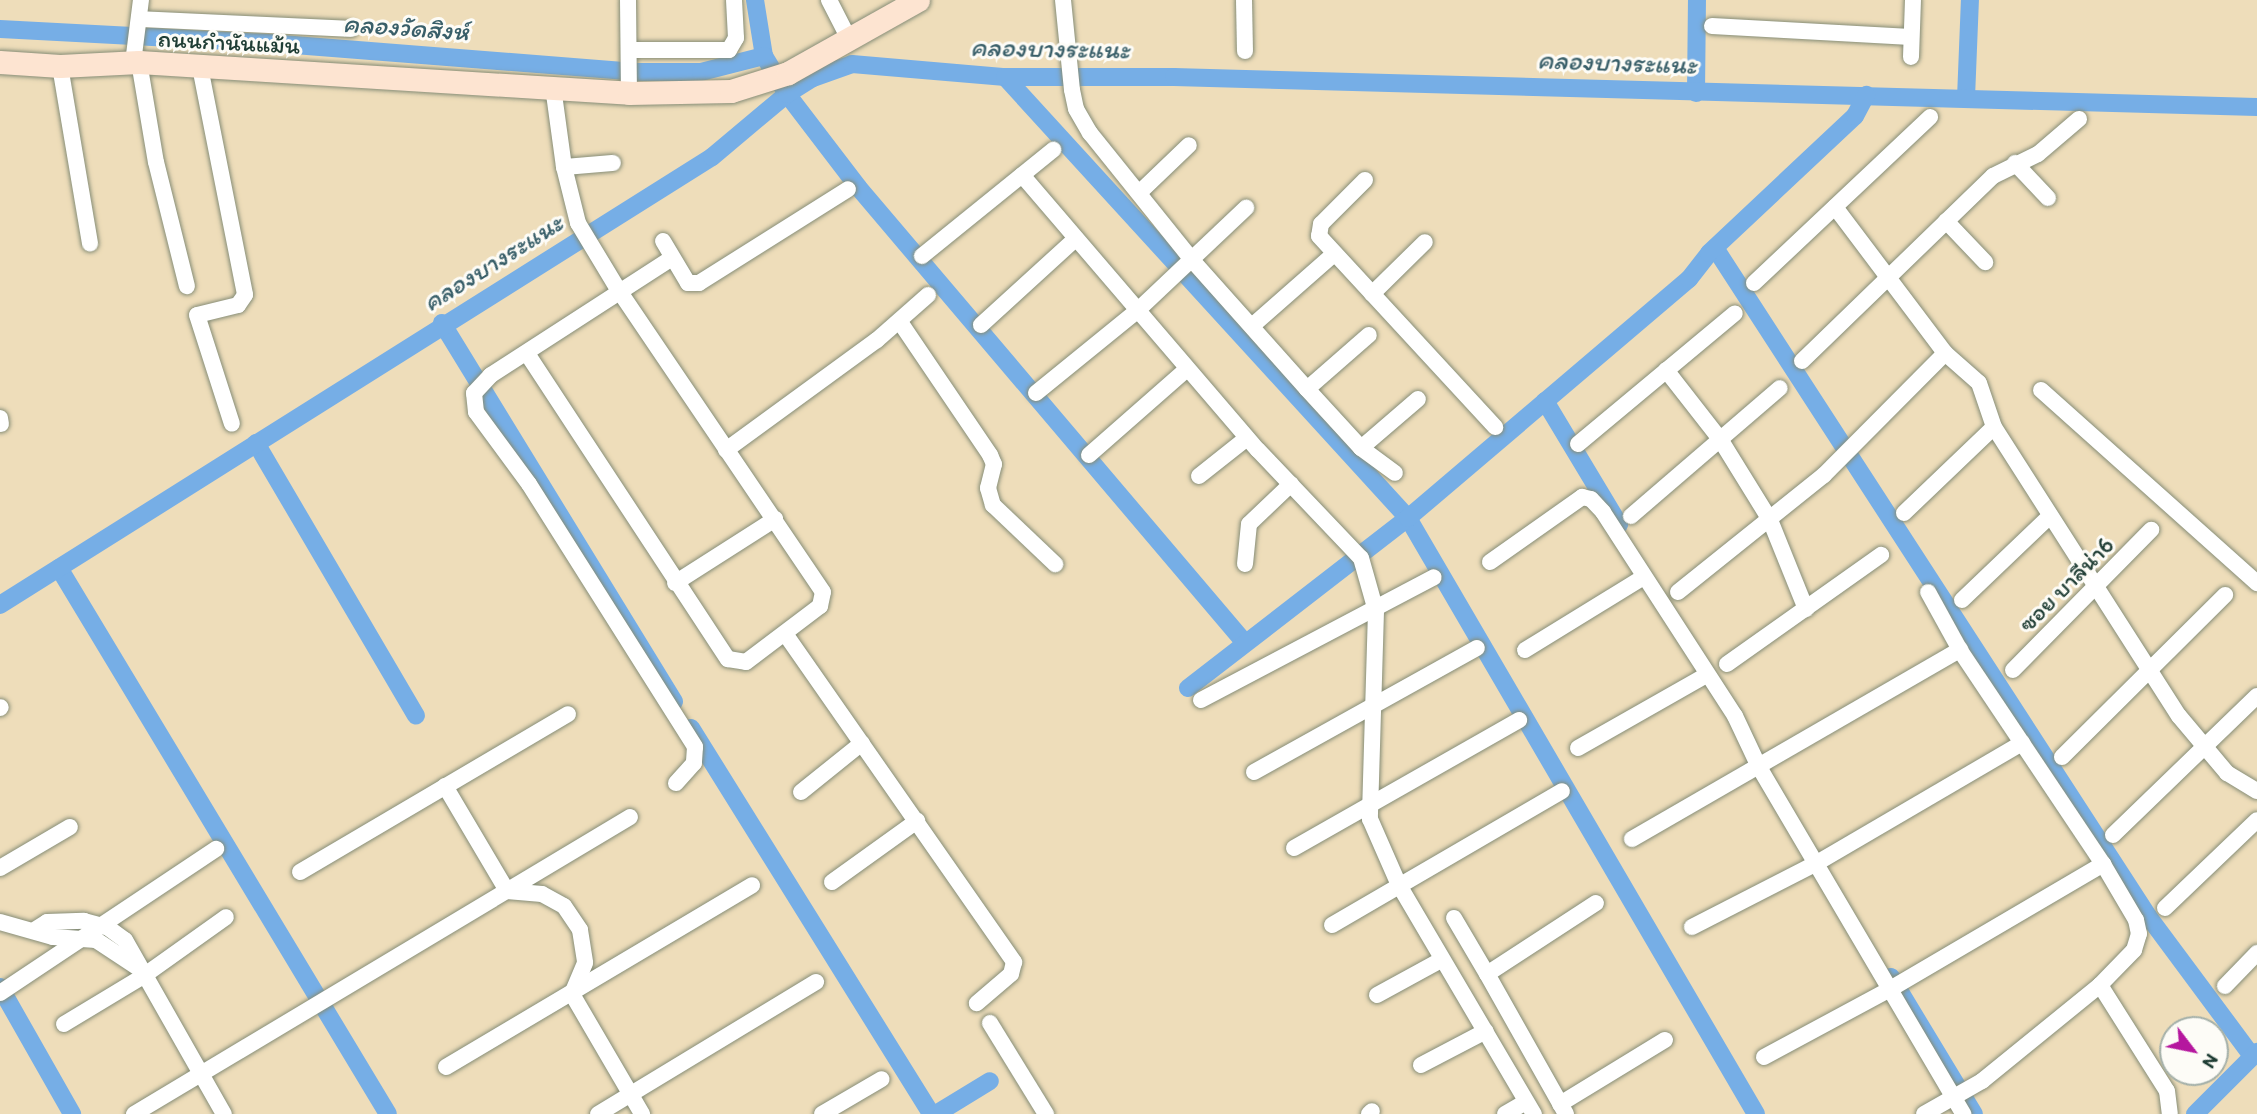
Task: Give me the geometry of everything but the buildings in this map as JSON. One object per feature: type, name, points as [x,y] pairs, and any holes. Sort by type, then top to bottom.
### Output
[{"type":"street","points":[[141,0],[137,43],[156,162],[187,286]]},
{"type":"street","points":[[628,0],[629,84]]},
{"type":"street","points":[[630,54],[729,50],[736,38],[734,0]]},
{"type":"street","points":[[829,0],[850,41]]},
{"type":"street","name":"ถนนกำนันแม้น","points":[[0,62],[60,66],[137,43],[200,67],[553,87],[629,84],[732,91],[760,85],[788,73],[850,41],[918,0]]},
{"type":"street","points":[[1063,0],[1072,90],[1076,109],[1090,133],[1139,193],[1187,264],[1252,326],[1361,448],[1395,474]]},
{"type":"street","points":[[1244,0],[1245,51]]},
{"type":"street","points":[[1911,57],[1913,0]]},
{"type":"street","points":[[1712,26],[1911,37]]},
{"type":"street","points":[[137,43],[351,29]]},
{"type":"street","points":[[60,66],[90,243]]},
{"type":"street","points":[[200,67],[245,295],[238,305],[197,315],[232,424]]},
{"type":"street","points":[[528,355],[716,645],[735,663],[746,662],[786,635],[791,624],[824,599],[775,519],[619,291],[578,223],[564,167],[553,87]]},
{"type":"street","points":[[1754,283],[1930,117]]},
{"type":"street","points":[[1802,361],[1993,176],[2048,147],[2080,119]]},
{"type":"street","points":[[1139,193],[1189,145]]},
{"type":"street","points":[[922,256],[1053,150]]},
{"type":"street","points":[[564,167],[613,163]]},
{"type":"street","points":[[2015,163],[2048,198]]},
{"type":"street","points":[[1022,175],[1074,240],[1138,310],[1247,438],[1361,558],[1376,611],[1370,819],[1399,885],[1530,1108],[1505,1114]]},
{"type":"street","points":[[1366,180],[1321,224],[1319,236],[1495,427]]},
{"type":"street","points":[[663,241],[688,283],[699,283],[848,189]]},
{"type":"street","points":[[1835,207],[1945,353],[1979,383],[1994,427],[2151,672],[2204,748],[2227,773],[2257,791]]},
{"type":"street","points":[[1036,393],[1170,282],[1246,208]]},
{"type":"street","points":[[1946,221],[1985,262]]},
{"type":"street","points":[[981,325],[1074,240]]},
{"type":"street","points":[[1372,294],[1425,242]]},
{"type":"street","points":[[1252,326],[1334,254]]},
{"type":"street","points":[[673,258],[619,291],[528,355],[491,375],[474,393],[476,412],[529,484],[695,747],[694,763],[676,783]]},
{"type":"street","points":[[726,450],[900,322],[928,295]]},
{"type":"street","points":[[1578,444],[1735,313]]},
{"type":"street","points":[[900,322],[990,455],[994,464],[988,488],[992,505],[1055,564]]},
{"type":"street","points":[[1307,389],[1369,335]]},
{"type":"street","points":[[1678,592],[1824,475],[1945,353]]},
{"type":"street","points":[[1089,454],[1187,369]]},
{"type":"street","points":[[1666,370],[1721,441],[1770,520],[1806,609]]},
{"type":"street","points":[[1631,516],[1780,388]]},
{"type":"street","points":[[2041,390],[2257,583]]},
{"type":"street","points":[[1361,448],[1418,399]]},
{"type":"street","points":[[1904,513],[1994,427]]},
{"type":"street","points":[[1199,476],[1247,438]]},
{"type":"street","points":[[1245,564],[1249,524],[1291,484]]},
{"type":"street","points":[[1490,562],[1582,497],[1591,499],[1603,512],[1705,676],[1735,716],[1759,767],[1892,989],[1963,1114]]},
{"type":"street","points":[[1962,600],[2050,516]]},
{"type":"street","points":[[675,583],[775,519]]},
{"type":"street","name":"ซอย บาลีน่า6","points":[[2012,670],[2097,589],[2151,530]]},
{"type":"street","points":[[1727,664],[1881,555]]},
{"type":"street","points":[[1201,700],[1376,611],[1434,577]]},
{"type":"street","points":[[1525,650],[1642,578]]},
{"type":"street","points":[[1924,1114],[1955,1098],[2007,1062],[2100,985],[2134,950],[2139,934],[2136,920],[2103,864],[1960,650],[1928,592]]},
{"type":"street","points":[[2063,757],[2151,672],[2225,595]]},
{"type":"street","points":[[786,635],[1014,962],[1011,974],[977,1003]]},
{"type":"street","points":[[1254,772],[1477,648]]},
{"type":"street","points":[[1632,839],[1960,650]]},
{"type":"street","points":[[1578,748],[1705,676]]},
{"type":"street","points":[[2113,835],[2257,696]]},
{"type":"street","points":[[300,872],[568,714]]},
{"type":"street","points":[[1294,848],[1519,720]]},
{"type":"street","points":[[801,792],[862,743]]},
{"type":"street","points":[[1692,927],[1815,864],[2022,743]]},
{"type":"street","points":[[445,786],[507,891]]},
{"type":"street","points":[[1332,925],[1562,791]]},
{"type":"street","points":[[134,1114],[203,1077],[630,817]]},
{"type":"street","points":[[2165,908],[2257,820]]},
{"type":"street","points":[[832,881],[917,821]]},
{"type":"street","points":[[0,868],[70,827]]},
{"type":"street","points":[[6,989],[216,849]]},
{"type":"street","points":[[1764,1057],[1892,989],[2103,864]]},
{"type":"street","points":[[446,1067],[752,885]]},
{"type":"street","points":[[507,891],[542,894],[564,906],[580,930],[584,963],[572,994]]},
{"type":"street","points":[[1487,974],[1596,903]]},
{"type":"street","points":[[65,1024],[139,972],[226,917]]},
{"type":"street","points":[[1454,918],[1563,1109],[1665,1040]]},
{"type":"street","points":[[0,922],[16,930],[36,929],[65,919],[100,925],[129,945],[139,972],[224,1114]]},
{"type":"street","points":[[36,929],[53,937],[82,936],[105,944],[139,972]]},
{"type":"street","points":[[2225,986],[2257,953]]},
{"type":"street","points":[[1377,995],[1441,960]]},
{"type":"street","points":[[598,1114],[816,982]]},
{"type":"street","points":[[2100,985],[2166,1091],[2170,1114]]},
{"type":"street","points":[[572,994],[642,1114]]},
{"type":"street","points":[[990,1023],[1046,1114]]},
{"type":"street","points":[[1421,1065],[1486,1031]]},
{"type":"street","points":[[822,1114],[882,1079]]},
{"type":"waterway","points":[[755,0],[764,56],[787,94],[858,187],[1245,643]]},
{"type":"waterway","points":[[1696,93],[1697,0]]},
{"type":"waterway","points":[[1966,98],[1970,0]]},
{"type":"waterway","name":"คลองวัดสิงห์","points":[[0,29],[269,43],[636,72],[701,72],[764,56]]},
{"type":"waterway","name":"คลองบางระแนะ","points":[[0,605],[712,157],[787,94],[813,78],[852,64],[1005,77],[1174,77],[2257,107]]},
{"type":"waterway","points":[[1005,77],[1408,518],[1756,1114]]},
{"type":"waterway","points":[[1188,688],[1408,518],[1689,279],[1709,253],[1855,116],[1866,95]]},
{"type":"waterway","points":[[1715,248],[2148,916],[2252,1056]]},
{"type":"waterway","points":[[442,323],[674,701]]},
{"type":"waterway","points":[[1545,401],[1619,524]]},
{"type":"waterway","points":[[256,443],[416,716]]},
{"type":"waterway","points":[[59,568],[388,1114]]},
{"type":"waterway","points":[[691,728],[931,1114]]},
{"type":"waterway","points":[[1891,977],[1974,1114]]},
{"type":"waterway","points":[[0,987],[72,1114]]},
{"type":"waterway","points":[[2195,1114],[2257,1052]]},
{"type":"waterway","points":[[936,1114],[990,1081]]}]
